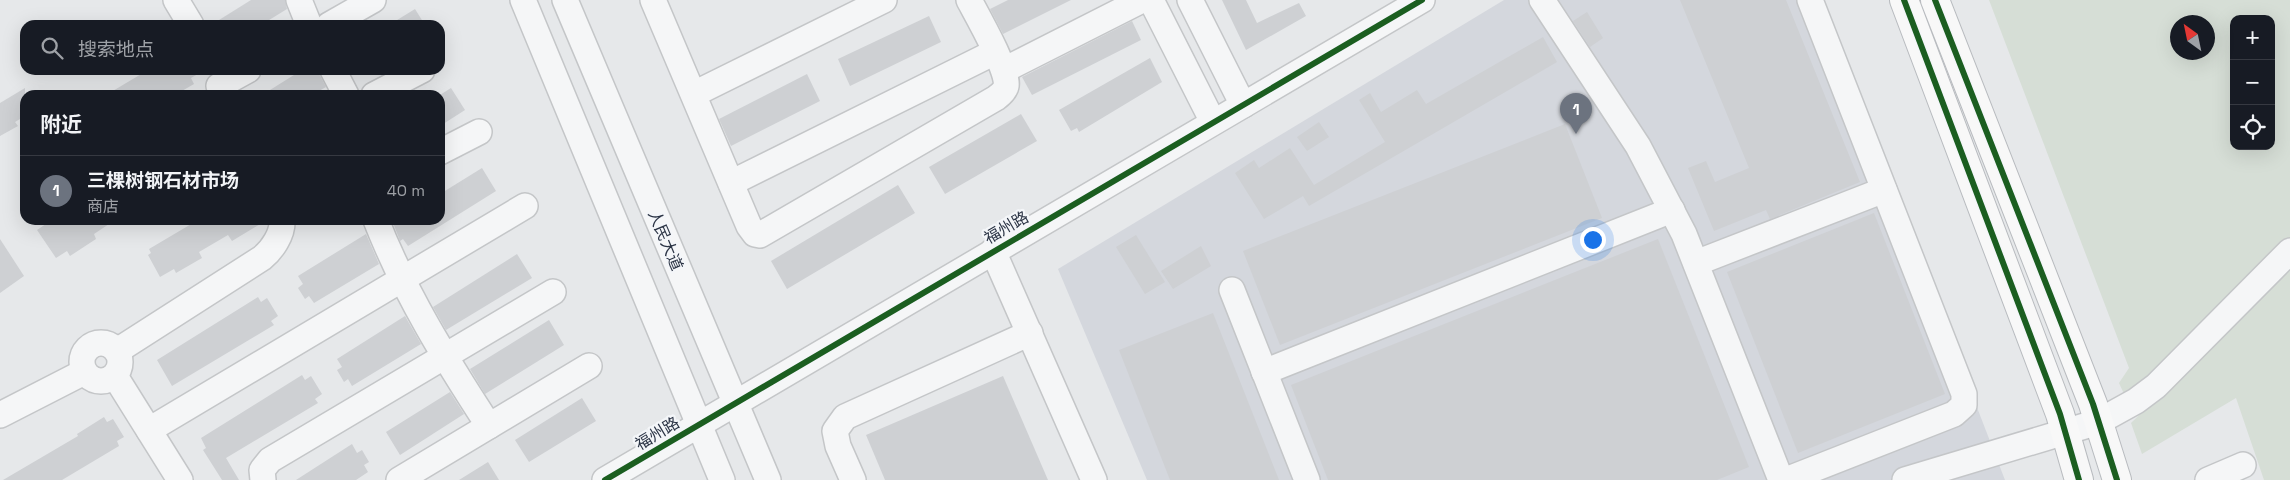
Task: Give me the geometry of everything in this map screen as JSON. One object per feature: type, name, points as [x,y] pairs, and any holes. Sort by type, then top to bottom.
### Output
[{"type":"highway","points":[[1904,0],[2065,432],[2079,480]]},
{"type":"highway","points":[[1935,0],[2098,422],[2117,480]]},
{"type":"street","points":[[299,0],[308,20]]},
{"type":"street","points":[[338,20],[373,0]]},
{"type":"street","points":[[523,0],[722,480]]},
{"type":"street","name":"人民大道","points":[[565,0],[768,480]]},
{"type":"street","points":[[653,0],[749,226],[755,234],[760,235],[996,98],[1007,85],[999,61],[969,0]]},
{"type":"street","points":[[694,94],[884,0]]},
{"type":"street","points":[[731,183],[999,61],[1142,0]]},
{"type":"street","points":[[1152,0],[1213,122]]},
{"type":"street","points":[[1190,0],[1243,105]]},
{"type":"street","name":"福州路","points":[[605,480],[1422,0]]},
{"type":"street","points":[[1542,0],[1638,146],[1672,210],[1696,263],[1781,480]]},
{"type":"street","points":[[1786,480],[1954,414],[1964,405],[1964,394],[1810,0]]},
{"type":"street","points":[[180,1],[189,20]]},
{"type":"street","points":[[219,84],[238,75]]},
{"type":"street","points":[[335,75],[343,90]]},
{"type":"street","points":[[384,90],[412,75]]},
{"type":"street","points":[[445,149],[478,132]]},
{"type":"street","points":[[1696,263],[1884,190]]},
{"type":"street","points":[[149,430],[525,206]]},
{"type":"street","points":[[1264,372],[1672,210]]},
{"type":"street","points":[[117,351],[266,255],[280,234],[281,225]]},
{"type":"street","points":[[378,225],[402,280],[444,357],[489,426]]},
{"type":"street","points":[[993,251],[1094,480]]},
{"type":"street","points":[[1905,480],[2098,422],[2136,401],[2156,386],[2290,251]]},
{"type":"street","points":[[1232,290],[1308,480]]},
{"type":"street","points":[[263,480],[262,470],[270,460],[554,292]]},
{"type":"street","points":[[853,480],[838,446],[835,430],[845,417],[1030,334]]},
{"type":"street","points":[[0,415],[100,376],[120,364],[117,351],[106,343],[93,344],[87,348],[81,360],[100,376],[149,430],[180,480]]},
{"type":"street","points":[[399,480],[590,366]]},
{"type":"street","points":[[100,376],[160,480]]},
{"type":"street","points":[[2208,480],[2243,465]]},
{"type":"shaded area","points":[[1504,0],[1820,0],[2005,480],[1147,480],[1058,269]]},
{"type":"shaded area","points":[[1989,0],[2290,0],[2290,238],[2141,388],[2125,396],[2119,383],[2129,368]]},
{"type":"shaded area","points":[[2290,268],[2290,480],[2264,480],[2236,398],[2142,454],[2131,423]]},
{"type":"building","points":[[251,0],[285,0],[287,9],[269,20],[219,20]]},
{"type":"building","points":[[1008,0],[1071,0],[1003,34],[990,9]]},
{"type":"building","points":[[1222,0],[1246,0],[1257,23],[1299,3],[1306,16],[1246,50]]},
{"type":"building","points":[[1680,0],[1786,0],[1860,182],[1770,219],[1766,210],[1714,231],[1688,168],[1706,161],[1715,182],[1749,168]]},
{"type":"building","points":[[415,9],[422,20],[397,20]]},
{"type":"building","points":[[1587,12],[1603,38],[1590,47],[1573,21]]},
{"type":"building","points":[[929,16],[941,42],[850,86],[838,59]]},
{"type":"building","points":[[1132,21],[1141,40],[1032,95],[1022,77]]},
{"type":"building","points":[[1543,37],[1557,62],[1309,206],[1303,196],[1264,219],[1235,173],[1254,160],[1259,168],[1290,148],[1314,185],[1385,142],[1359,100],[1370,93],[1381,112],[1417,90],[1426,104]]},
{"type":"building","points":[[1150,58],[1162,82],[1079,132],[1077,128],[1071,131],[1059,110]]},
{"type":"building","points":[[807,74],[820,101],[731,146],[719,119]]},
{"type":"building","points":[[140,75],[196,75],[191,78],[194,84],[184,90],[114,90]]},
{"type":"building","points":[[294,75],[320,75],[326,87],[321,90],[270,90]]},
{"type":"building","points":[[451,88],[465,110],[445,123],[445,92]]},
{"type":"building","points":[[20,91],[20,119],[15,122],[18,126],[0,136],[0,103]]},
{"type":"building","points":[[1021,114],[1037,141],[945,194],[929,167]]},
{"type":"building","points":[[1319,122],[1329,137],[1307,151],[1297,137]]},
{"type":"building","points":[[1565,124],[1602,218],[1280,345],[1243,251]]},
{"type":"building","points":[[482,168],[496,191],[445,223],[445,191]]},
{"type":"building","points":[[898,185],[915,213],[787,289],[771,261]]},
{"type":"building","points":[[1874,213],[1945,394],[1798,453],[1727,272]]},
{"type":"building","points":[[44,225],[108,225],[94,234],[96,239],[70,256],[67,251],[56,258],[37,230]]},
{"type":"building","points":[[190,225],[259,225],[232,241],[228,235],[199,252],[202,258],[176,273],[174,269],[160,277],[148,255],[151,253],[149,249]]},
{"type":"building","points":[[394,225],[442,225],[408,246],[403,239],[400,241]]},
{"type":"building","points":[[366,234],[379,264],[314,303],[309,296],[305,299],[298,288],[303,284],[298,276]]},
{"type":"building","points":[[1136,235],[1165,282],[1145,294],[1116,247]]},
{"type":"building","points":[[0,239],[24,276],[0,293]]},
{"type":"building","points":[[1658,239],[1749,467],[1717,480],[1328,480],[1291,385]]},
{"type":"building","points":[[1201,246],[1211,266],[1173,289],[1161,271]]},
{"type":"building","points":[[517,254],[532,278],[446,330],[433,307]]},
{"type":"building","points":[[258,297],[261,302],[267,298],[278,316],[271,321],[274,325],[172,386],[157,360]]},
{"type":"building","points":[[1213,313],[1279,480],[1170,480],[1119,350]]},
{"type":"building","points":[[405,316],[421,344],[352,386],[348,379],[344,382],[337,370],[342,367],[337,359]]},
{"type":"building","points":[[549,320],[564,345],[485,394],[470,369]]},
{"type":"building","points":[[302,375],[305,380],[311,376],[322,394],[315,399],[318,403],[226,458],[239,480],[222,480],[203,450],[206,448],[201,438]]},
{"type":"building","points":[[1003,376],[1048,480],[885,480],[866,435]]},
{"type":"building","points":[[450,392],[464,414],[400,455],[386,432]]},
{"type":"building","points":[[582,398],[596,421],[529,462],[515,440]]},
{"type":"building","points":[[104,417],[107,422],[113,419],[124,437],[117,441],[119,446],[62,480],[3,480],[78,436],[77,434]]},
{"type":"building","points":[[352,444],[357,453],[362,450],[369,462],[364,465],[368,472],[356,480],[296,480]]},
{"type":"building","points":[[488,462],[499,480],[459,480]]},
{"type":"cycle path","points":[[605,480],[1422,0]]},
{"type":"cycle path","points":[[1904,0],[2060,414],[2079,480]]},
{"type":"cycle path","points":[[1935,0],[2093,404],[2117,480]]},
{"type":"place","name":"三棵树钢石材市场","points":[[1576,134]]}]
